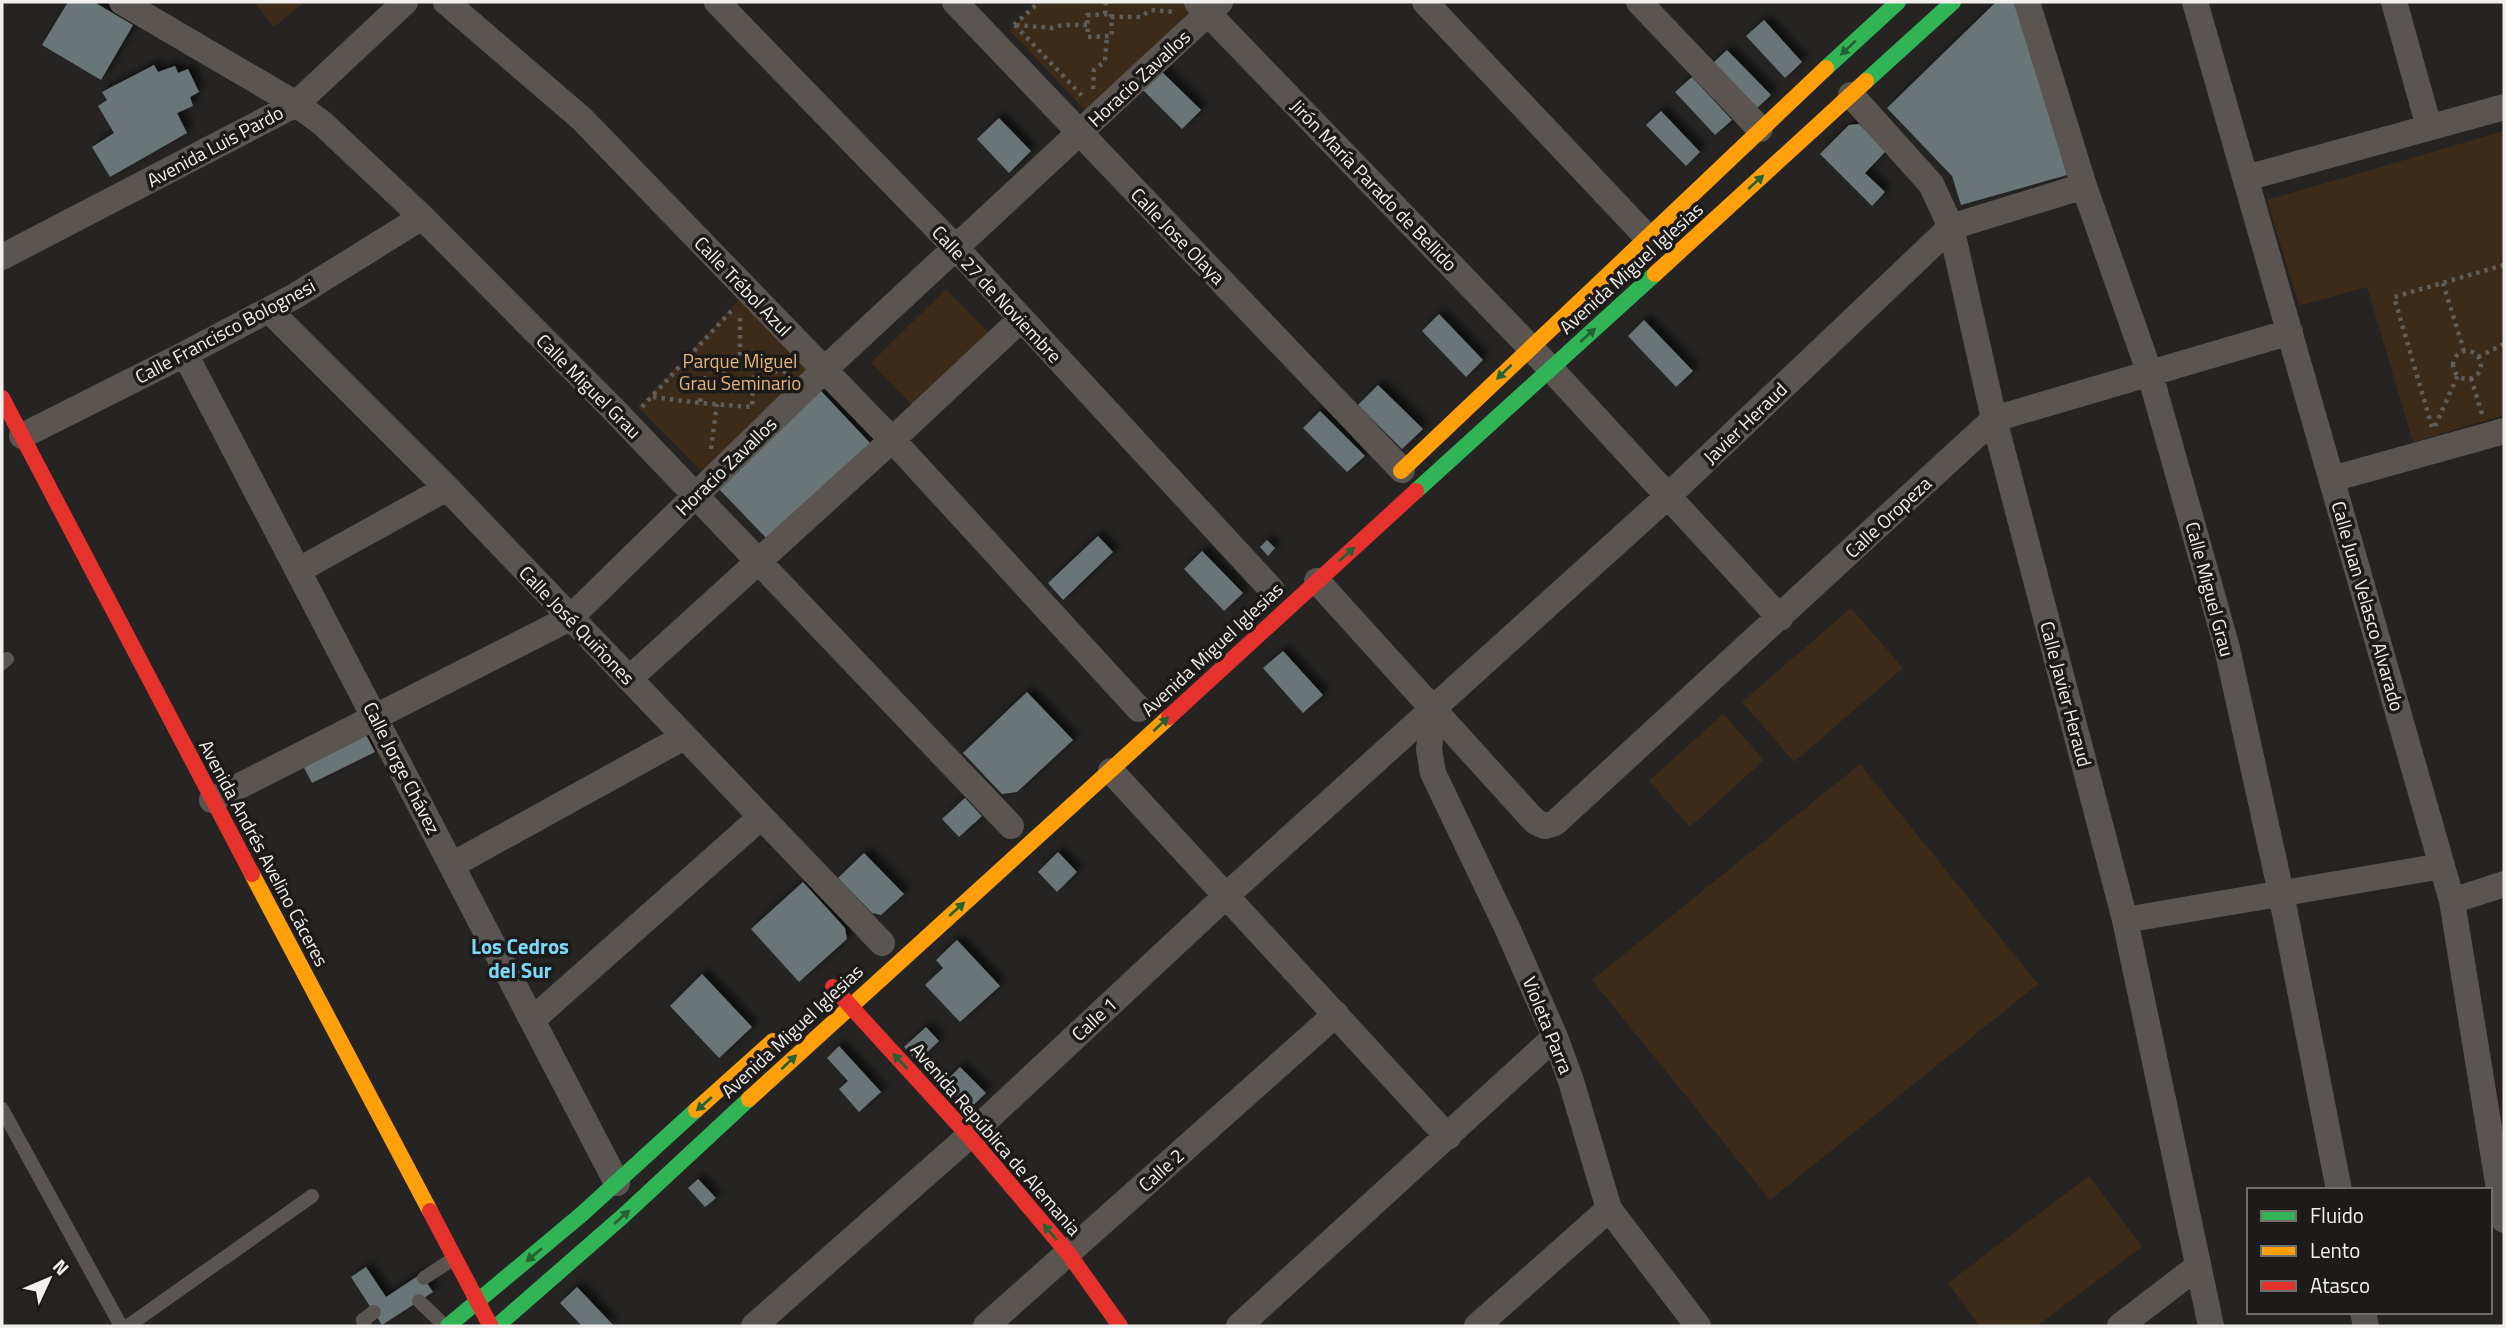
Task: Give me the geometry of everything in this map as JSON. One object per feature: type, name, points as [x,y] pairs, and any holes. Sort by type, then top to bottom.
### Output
[{"type":"main road","name":"Avenida Miguel Iglesias","points":[[1397,474],[1760,129],[1898,2]]},
{"type":"main road","name":"Avenida Miguel Iglesias","points":[[497,1326],[624,1216],[833,1021],[1111,771],[1953,2]]},
{"type":"main road","name":"Avenida Andrés Avelino Cáceres","points":[[2,398],[490,1326]]},
{"type":"main road","name":"Avenida República de Alemania","points":[[833,987],[956,1146],[1056,1264],[1120,1326]]},
{"type":"main road","name":"Avenida Miguel Iglesias","points":[[446,1326],[478,1303],[617,1183],[786,1030]]},
{"type":"street","name":"Calle Miguel Grau","points":[[122,2],[296,104],[322,123],[640,416],[695,495],[1011,826]]},
{"type":"street","name":"Avenida Luis Pardo","points":[[2,257],[296,104],[405,2]]},
{"type":"street","name":"Calle Trébol Azul","points":[[446,2],[582,118],[744,296],[824,370],[892,440],[1139,709]]},
{"type":"street","name":"Calle 27 de Noviembre","points":[[718,2],[956,248],[1272,590]]},
{"type":"street","name":"Calle Jose Olaya","points":[[955,2],[1397,474]]},
{"type":"street","points":[[1425,2],[1647,237]]},
{"type":"street","name":"Calle Miguel Grau","points":[[2027,2],[2084,186],[2150,374],[2227,648],[2281,893],[2339,1188]]},
{"type":"street","name":"Calle Juan Velasco Alvarado","points":[[2195,2],[2452,901],[2500,1169],[2504,1220]]},
{"type":"street","points":[[2394,2],[2429,127]]},
{"type":"street","name":"Horacio Zavallos","points":[[212,800],[570,618],[824,370],[1080,134],[1208,6]]},
{"type":"street","name":"Jirón María Parado de Bellido","points":[[1208,6],[1551,369],[1780,618]]},
{"type":"street","points":[[1654,7],[1760,129]]},
{"type":"street","name":"Calle Javier Heraud","points":[[1850,95],[1931,184],[1951,227],[1994,419],[2125,920],[2211,1326]]},
{"type":"street","points":[[2246,178],[2504,107]]},
{"type":"street","name":"Javier Heraud","points":[[1433,710],[1668,496],[1951,227],[2084,186]]},
{"type":"street","name":"Calle Francisco Bolognesi","points":[[22,436],[295,296],[422,217]]},
{"type":"street","name":"Calle José Quiñones","points":[[269,310],[447,488],[881,943]]},
{"type":"street","points":[[629,679],[1021,319]]},
{"type":"street","name":"Calle Oropeza","points":[[1433,710],[1535,822],[1545,826],[1555,823],[1994,419],[2290,332]]},
{"type":"street","name":"Calle Jorge Chávez","points":[[185,354],[617,1183]]},
{"type":"street","points":[[2332,479],[2493,420]]},
{"type":"street","points":[[299,570],[447,488]]},
{"type":"street","points":[[1317,581],[1433,710]]},
{"type":"street","name":"Calle 1","points":[[754,1326],[956,1146],[1227,895],[1433,710]]},
{"type":"street","name":"Violeta Parra","points":[[1433,710],[1429,749],[1433,773],[1509,932],[1555,1037],[1609,1209],[1698,1326]]},
{"type":"street","points":[[452,865],[684,737]]},
{"type":"street","points":[[1111,771],[1448,1137]]},
{"type":"street","points":[[532,1020],[761,817]]},
{"type":"street","points":[[2125,920],[2442,866]]},
{"type":"street","points":[[2452,901],[2504,884]]},
{"type":"street","name":"Calle 2","points":[[986,1326],[1336,1014]]},
{"type":"street","points":[[1239,1326],[1555,1037]]},
{"type":"street","points":[[1477,1326],[1609,1209]]},
{"type":"street","points":[[2120,1326],[2197,1267]]},
{"type":"lane","points":[[2,1109],[121,1326]]},
{"type":"lane","points":[[128,1326],[312,1196]]},
{"type":"lane","points":[[424,1278],[453,1259]]},
{"type":"lane","points":[[419,1301],[446,1326]]},
{"type":"lane","points":[[365,1326],[363,1321],[374,1312]]},
{"type":"path","points":[[994,44],[1039,2]]},
{"type":"path","points":[[1105,14],[1106,2]]},
{"type":"path","points":[[1111,18],[1140,17],[1151,10],[1208,6]]},
{"type":"path","points":[[1105,14],[1111,14],[1112,36],[1088,37],[1087,15],[1105,14]]},
{"type":"path","points":[[1014,25],[1052,28],[1062,25],[1088,25]]},
{"type":"path","points":[[1014,25],[1093,107]]},
{"type":"path","points":[[2433,431],[2394,297],[2504,265]]},
{"type":"path","points":[[2443,283],[2464,351]]},
{"type":"path","points":[[740,366],[744,296]]},
{"type":"path","points":[[640,416],[652,397],[744,296]]},
{"type":"path","points":[[2478,357],[2504,344]]},
{"type":"path","points":[[2433,431],[2458,375],[2453,363],[2456,355],[2464,351],[2472,352],[2481,364],[2479,372],[2470,379]]},
{"type":"path","points":[[652,397],[700,403],[752,407],[754,367],[725,365],[724,380],[702,378],[700,403]]},
{"type":"path","points":[[2458,375],[2470,379],[2493,420],[2470,420]]},
{"type":"path","points":[[2433,431],[2446,427]]},
{"type":"green space","points":[[254,2],[305,2],[274,27]]},
{"type":"green space","points":[[1038,2],[1187,2],[1193,8],[1086,111],[1009,30]]},
{"type":"green space","points":[[2504,131],[2504,415],[2413,442],[2367,287],[2299,306],[2267,200]]},
{"type":"green space","points":[[946,289],[991,335],[916,409],[871,363]]},
{"type":"green space","name":"Parque Miguel Grau Seminario","points":[[740,299],[810,372],[707,477],[638,407]]},
{"type":"green space","points":[[1851,608],[1903,668],[1794,762],[1742,702]]},
{"type":"green space","points":[[1723,714],[1764,760],[1690,827],[1649,781]]},
{"type":"green space","points":[[1860,764],[2038,984],[1770,1200],[1592,980]]},
{"type":"green space","points":[[2089,1176],[2142,1247],[2037,1326],[1980,1326],[1948,1283]]},
{"type":"building","points":[[68,2],[94,2],[133,25],[101,80],[42,45]]},
{"type":"building","points":[[1996,2],[2016,2],[2067,175],[1961,205],[1952,176],[1887,108]]},
{"type":"building","points":[[1764,20],[1802,62],[1785,78],[1746,36]]},
{"type":"building","points":[[1727,50],[1771,95],[1755,110],[1711,65]]},
{"type":"building","points":[[154,65],[158,72],[175,66],[178,73],[188,69],[199,92],[190,97],[193,106],[177,113],[187,133],[110,177],[92,147],[114,133],[98,106],[107,100],[102,92]]},
{"type":"building","points":[[1160,70],[1201,110],[1182,129],[1141,88]]},
{"type":"building","points":[[1692,77],[1732,120],[1715,135],[1675,92]]},
{"type":"building","points":[[1661,111],[1700,152],[1686,166],[1646,125]]},
{"type":"building","points":[[999,118],[1031,151],[1009,173],[977,139]]},
{"type":"building","points":[[1859,124],[1886,151],[1865,173],[1885,192],[1872,206],[1820,154],[1849,125]]},
{"type":"building","points":[[1439,314],[1483,360],[1466,377],[1422,331]]},
{"type":"building","points":[[1644,320],[1693,371],[1676,387],[1628,336]]},
{"type":"building","points":[[1378,385],[1423,429],[1402,449],[1358,405]]},
{"type":"building","points":[[821,391],[870,443],[769,541],[719,489]]},
{"type":"building","points":[[1320,411],[1365,456],[1347,472],[1303,428]]},
{"type":"building","points":[[1098,536],[1113,552],[1063,600],[1048,583]]},
{"type":"building","points":[[1267,540],[1275,548],[1268,556],[1260,547]]},
{"type":"building","points":[[1202,551],[1243,593],[1224,611],[1184,569]]},
{"type":"building","points":[[1283,651],[1323,695],[1303,713],[1263,668]]},
{"type":"building","points":[[1027,692],[1073,740],[1017,792],[1002,794],[963,753]]},
{"type":"building","points":[[364,731],[375,752],[312,783],[301,762]]},
{"type":"building","points":[[965,798],[982,816],[959,837],[942,819]]},
{"type":"building","points":[[1058,852],[1077,872],[1057,892],[1038,872]]},
{"type":"building","points":[[864,853],[904,894],[881,915],[872,913],[838,878]]},
{"type":"building","points":[[803,882],[845,928],[847,939],[799,982],[751,929]]},
{"type":"building","points":[[957,940],[1000,986],[960,1022],[925,985],[943,968],[936,960]]},
{"type":"building","points":[[702,974],[752,1027],[719,1058],[670,1006]]},
{"type":"building","points":[[926,1027],[939,1041],[917,1062],[904,1047]]},
{"type":"building","points":[[839,1046],[881,1092],[859,1112],[839,1089],[848,1081],[827,1058]]},
{"type":"building","points":[[960,1067],[986,1093],[967,1111],[942,1085]]},
{"type":"building","points":[[698,1179],[716,1198],[705,1207],[688,1188]]},
{"type":"building","points":[[366,1267],[386,1297],[421,1274],[433,1292],[382,1325],[351,1277]]},
{"type":"building","points":[[577,1287],[614,1326],[582,1326],[560,1303]]},
{"type":"traffic: fast","points":[[1826,68],[1898,2]]},
{"type":"traffic: fast","points":[[1866,81],[1953,2]]},
{"type":"traffic: fast","points":[[1416,491],[1655,274]]},
{"type":"traffic: fast","points":[[497,1326],[623,1216],[749,1099]]},
{"type":"traffic: fast","points":[[448,1326],[582,1214],[696,1110]]},
{"type":"traffic: slow","points":[[1401,471],[1826,68]]},
{"type":"traffic: slow","points":[[1655,274],[1866,81]]},
{"type":"traffic: slow","points":[[749,1099],[1169,717]]},
{"type":"traffic: slow","points":[[252,874],[430,1211]]},
{"type":"traffic: slow","points":[[696,1110],[773,1041]]},
{"type":"traffic: jam","points":[[2,398],[252,874]]},
{"type":"traffic: jam","points":[[1169,717],[1416,491]]},
{"type":"traffic: jam","points":[[833,987],[969,1136],[1068,1253],[1120,1326]]},
{"type":"traffic: jam","points":[[430,1211],[490,1325]]},
{"type":"district","name":"Los Cedros del Sur","points":[[520,959]]}]
